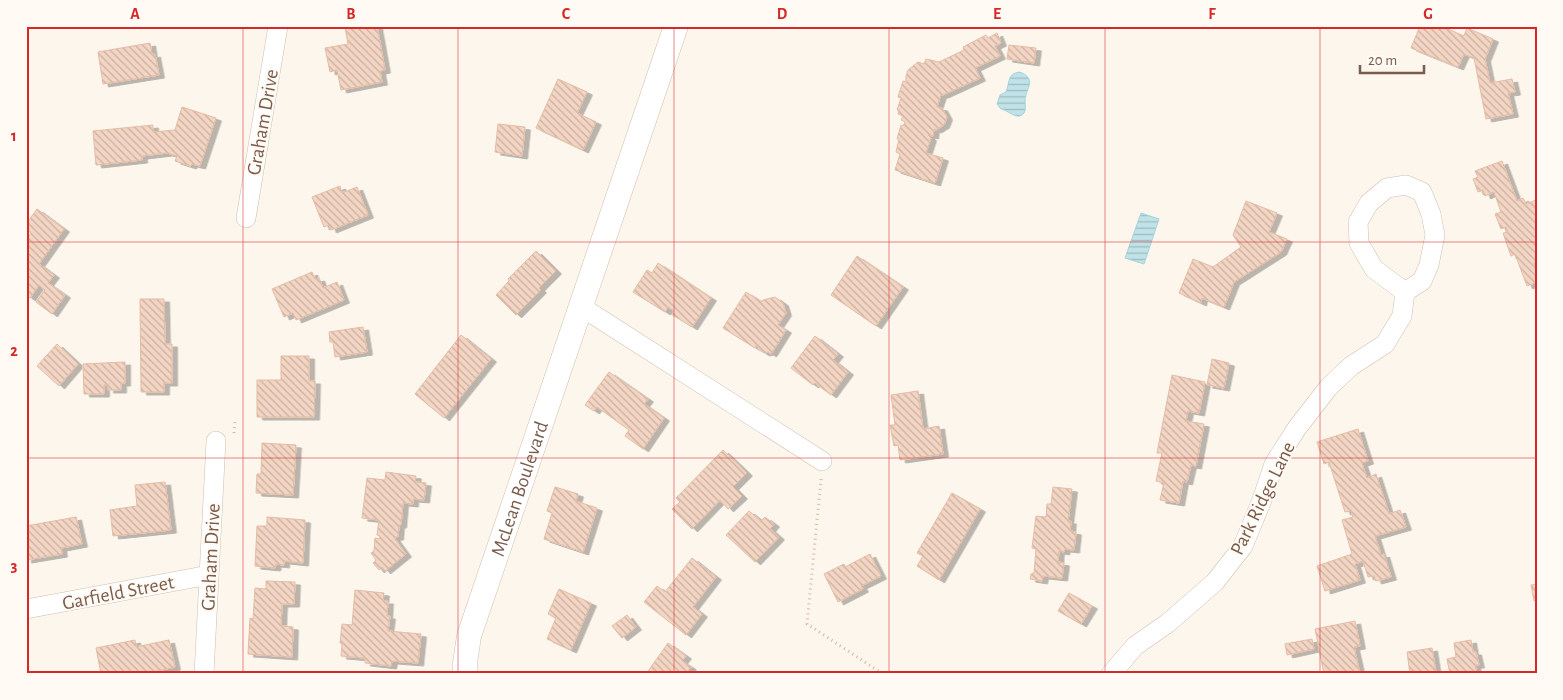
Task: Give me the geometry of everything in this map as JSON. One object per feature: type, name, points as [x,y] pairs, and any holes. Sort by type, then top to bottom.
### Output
[{"type":"street","name":"Graham Drive","points":[[246,218],[278,26]]},
{"type":"street","name":"McLean Boulevard","points":[[465,674],[469,636],[676,26]]},
{"type":"street","points":[[1406,185],[1422,192],[1431,214],[1435,235],[1429,266],[1422,280],[1405,292],[1374,269],[1359,243],[1358,222],[1369,203],[1387,188],[1406,185]]},
{"type":"street","name":"Park Ridge Lane","points":[[1111,674],[1135,646],[1168,623],[1215,582],[1243,546],[1262,500],[1274,464],[1297,428],[1328,388],[1351,366],[1385,344],[1402,316],[1405,292]]},
{"type":"street","points":[[580,306],[822,461]]},
{"type":"street","name":"Graham Drive","points":[[204,674],[216,441]]},
{"type":"street","name":"Garfield Street","points":[[26,609],[209,575]]},
{"type":"path","points":[[822,461],[807,624],[883,674]]},
{"type":"water","points":[[1019,72],[1027,76],[1030,83],[1025,97],[1025,111],[1022,115],[1017,116],[1001,109],[997,104],[1000,95],[1006,92],[1012,75]]},
{"type":"water","points":[[1141,213],[1159,219],[1144,264],[1125,258]]},
{"type":"building","points":[[377,26],[385,70],[380,71],[382,82],[341,90],[337,70],[330,72],[325,48],[348,44],[345,27]]},
{"type":"building","points":[[1420,26],[1441,26],[1464,36],[1467,28],[1493,39],[1485,59],[1490,83],[1512,79],[1515,92],[1508,93],[1513,114],[1486,119],[1474,58],[1464,54],[1458,67],[1411,48]]},
{"type":"building","points":[[997,33],[1001,43],[995,46],[1000,56],[975,68],[980,78],[941,95],[937,107],[942,108],[947,117],[944,125],[936,130],[934,129],[933,136],[928,135],[931,138],[926,153],[943,158],[935,183],[895,170],[900,154],[896,152],[899,139],[897,139],[901,125],[903,126],[905,122],[901,120],[903,116],[898,114],[899,110],[897,110],[901,98],[898,97],[903,81],[906,82],[908,70],[918,62],[924,64],[926,59],[939,62],[964,50],[963,47],[986,35],[988,38]]},
{"type":"building","points":[[150,43],[152,55],[155,54],[159,75],[103,84],[98,52]]},
{"type":"building","points":[[1009,45],[1036,48],[1034,63],[1007,59]]},
{"type":"building","points":[[558,79],[587,92],[577,113],[596,122],[583,150],[536,128]]},
{"type":"building","points":[[182,107],[216,118],[200,166],[192,164],[191,166],[175,161],[177,156],[167,153],[142,156],[142,160],[96,165],[93,131],[153,125],[153,132],[175,130]]},
{"type":"building","points":[[498,124],[525,127],[522,156],[495,152]]},
{"type":"building","points":[[1502,161],[1517,201],[1523,198],[1526,204],[1536,200],[1537,203],[1537,262],[1534,263],[1537,271],[1537,282],[1527,286],[1515,254],[1511,256],[1503,233],[1508,232],[1506,227],[1501,229],[1495,214],[1501,212],[1494,192],[1485,196],[1483,190],[1478,192],[1473,179],[1478,177],[1475,171]]},
{"type":"building","points":[[340,186],[342,193],[357,187],[368,215],[331,230],[329,225],[324,227],[312,197]]},
{"type":"building","points":[[1246,201],[1277,213],[1269,232],[1287,239],[1281,252],[1234,282],[1224,307],[1202,298],[1201,303],[1179,293],[1193,259],[1213,267],[1241,247],[1233,235]]},
{"type":"building","points":[[37,209],[64,229],[39,264],[54,275],[48,283],[65,295],[52,314],[36,302],[45,290],[39,285],[30,298],[26,295],[26,240],[31,233],[26,229],[26,224]]},
{"type":"building","points":[[536,251],[556,271],[539,288],[541,290],[516,315],[496,295],[509,281],[508,279]]},
{"type":"building","points":[[857,256],[903,287],[876,326],[831,295]]},
{"type":"building","points":[[658,263],[711,298],[692,327],[671,314],[674,311],[668,307],[665,312],[633,292],[647,270],[652,273]]},
{"type":"building","points":[[312,272],[315,279],[319,278],[323,288],[337,282],[344,300],[296,320],[293,313],[284,317],[272,289]]},
{"type":"building","points":[[746,292],[762,302],[763,300],[775,297],[783,303],[786,313],[778,325],[786,330],[771,354],[768,352],[764,353],[758,349],[757,345],[755,348],[723,328]]},
{"type":"building","points":[[140,299],[164,299],[165,344],[172,344],[172,383],[164,383],[164,392],[141,392]]},
{"type":"building","points":[[363,327],[367,352],[335,357],[333,342],[330,342],[329,332]]},
{"type":"building","points":[[461,335],[491,359],[444,418],[415,394]]},
{"type":"building","points":[[815,336],[838,354],[833,360],[848,372],[831,395],[815,383],[813,385],[791,368]]},
{"type":"building","points":[[57,344],[78,364],[59,386],[37,366]]},
{"type":"building","points":[[281,356],[309,356],[309,381],[315,381],[314,417],[257,417],[257,380],[281,380]]},
{"type":"building","points":[[1212,359],[1229,363],[1224,388],[1207,385]]},
{"type":"building","points":[[125,362],[125,383],[121,383],[121,390],[108,390],[108,385],[104,385],[104,394],[84,394],[83,364]]},
{"type":"building","points":[[609,372],[648,399],[644,404],[664,418],[643,449],[625,436],[629,430],[597,407],[594,411],[585,405]]},
{"type":"building","points":[[1172,375],[1205,382],[1199,413],[1188,411],[1186,421],[1204,424],[1196,466],[1191,465],[1187,482],[1183,481],[1179,503],[1160,500],[1164,483],[1156,481],[1162,453],[1157,453]]},
{"type":"building","points":[[918,391],[923,429],[939,426],[943,454],[900,460],[898,445],[894,446],[890,425],[895,425],[891,395]]},
{"type":"building","points":[[1358,429],[1368,461],[1362,463],[1367,478],[1376,474],[1389,514],[1400,510],[1406,527],[1375,536],[1381,555],[1384,554],[1391,577],[1376,581],[1374,576],[1368,577],[1363,561],[1355,564],[1360,580],[1325,591],[1317,566],[1352,554],[1342,520],[1353,517],[1351,511],[1345,512],[1329,462],[1324,464],[1317,442]]},
{"type":"building","points":[[262,443],[296,445],[293,495],[256,493],[257,474],[261,474]]},
{"type":"building","points":[[723,450],[747,473],[733,487],[742,496],[728,509],[720,500],[692,529],[672,509],[680,502],[676,498]]},
{"type":"building","points":[[386,472],[416,476],[415,482],[426,483],[424,500],[413,499],[413,504],[403,503],[401,525],[399,525],[398,537],[395,537],[395,539],[406,554],[385,571],[382,567],[379,570],[373,563],[376,560],[371,553],[374,551],[375,538],[379,539],[380,536],[377,535],[379,520],[362,518],[367,478],[385,480]]},
{"type":"building","points":[[165,482],[171,530],[113,536],[110,510],[137,506],[135,485]]},
{"type":"building","points":[[555,487],[578,494],[576,501],[597,508],[583,552],[544,539],[552,513],[547,511]]},
{"type":"building","points":[[1053,487],[1072,489],[1068,521],[1071,521],[1070,531],[1076,532],[1074,550],[1065,549],[1064,552],[1059,551],[1058,562],[1064,563],[1062,578],[1043,576],[1042,581],[1030,579],[1031,574],[1034,573],[1036,549],[1032,548],[1036,516],[1046,517],[1047,504],[1051,504]]},
{"type":"building","points":[[952,493],[980,509],[939,580],[917,566],[923,556],[917,553]]},
{"type":"building","points":[[749,511],[761,521],[765,517],[774,524],[770,529],[779,537],[755,562],[726,535]]},
{"type":"building","points":[[76,517],[82,544],[61,548],[62,554],[26,560],[26,526]]},
{"type":"building","points":[[267,517],[305,520],[303,563],[284,561],[284,565],[276,564],[275,568],[255,566],[257,526],[267,526]]},
{"type":"building","points":[[870,554],[881,576],[861,586],[863,589],[838,602],[824,574],[844,564],[845,567]]},
{"type":"building","points":[[692,558],[716,577],[693,607],[702,614],[686,635],[644,602],[657,586],[665,592]]},
{"type":"building","points":[[266,581],[295,582],[294,604],[282,604],[281,626],[293,627],[292,657],[248,654],[250,618],[253,619],[255,588],[266,589]]},
{"type":"building","points":[[1537,584],[1537,600],[1534,601],[1531,585]]},
{"type":"building","points":[[559,589],[591,603],[571,650],[547,639],[556,618],[548,614]]},
{"type":"building","points":[[355,590],[384,593],[383,601],[388,601],[387,616],[390,616],[388,631],[421,634],[418,663],[392,661],[391,666],[365,663],[365,658],[341,656],[342,624],[352,625]]},
{"type":"building","points":[[1069,593],[1092,606],[1081,624],[1058,611]]},
{"type":"building","points":[[627,615],[636,627],[622,638],[612,626]]},
{"type":"building","points":[[1355,621],[1360,646],[1354,647],[1360,674],[1324,674],[1315,629]]},
{"type":"building","points":[[1312,639],[1314,649],[1287,655],[1285,644]]},
{"type":"building","points":[[135,640],[136,647],[169,640],[175,667],[144,674],[101,674],[96,648]]},
{"type":"building","points":[[1471,640],[1473,652],[1476,652],[1479,665],[1475,665],[1477,674],[1450,674],[1447,659],[1456,657],[1454,643]]},
{"type":"building","points":[[668,643],[686,656],[682,661],[691,667],[686,674],[646,674]]},
{"type":"building","points":[[1432,648],[1436,673],[1410,674],[1407,652]]}]
